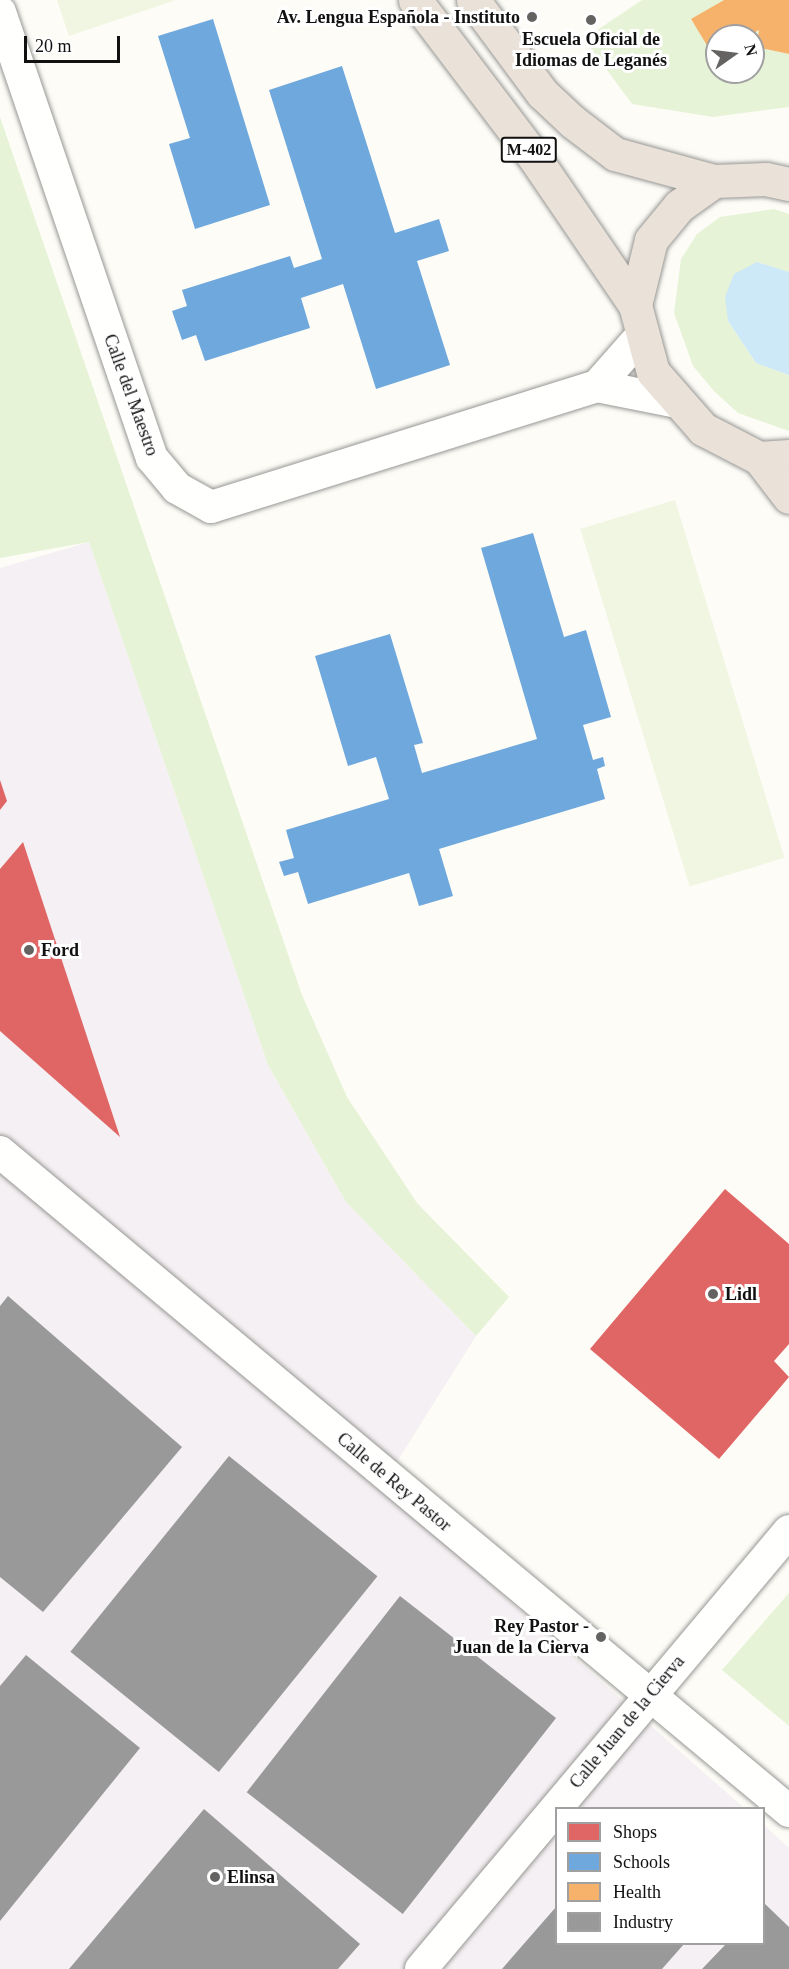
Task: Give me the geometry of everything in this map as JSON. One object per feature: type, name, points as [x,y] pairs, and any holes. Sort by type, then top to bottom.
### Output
[{"type":"highway","name":"M-402","points":[[415,0],[534,157],[639,320],[653,372],[703,429],[774,457],[789,497]]},
{"type":"highway","name":"M-402","points":[[473,0],[542,93],[573,122],[615,154],[714,181],[766,179],[789,184]]},
{"type":"highway","points":[[639,320],[651,240],[679,206],[714,181]]},
{"type":"street","name":"Calle del Maestro","points":[[0,12],[152,458],[177,488],[211,507],[597,386],[677,402]]},
{"type":"street","points":[[597,386],[639,320]]},
{"type":"street","name":"Calle de Rey Pastor","points":[[0,1152],[789,1811]]},
{"type":"street","name":"Calle Juan de la Cierva","points":[[557,1807],[789,1531]]},
{"type":"street","name":"Calle Juan de la Cierva","points":[[421,1969],[555,1809]]},
{"type":"shaded area","points":[[89,542],[268,1065],[346,1202],[476,1336],[381,1487],[743,1807],[555,1807],[555,1945],[765,1945],[765,1826],[789,1848],[789,1969],[0,1969],[0,568]]},
{"type":"green space","points":[[57,0],[176,0],[69,36]]},
{"type":"green space","points":[[642,0],[724,0],[691,20],[705,39],[705,84],[765,84],[765,49],[789,54],[789,107],[713,117],[632,104],[584,39]]},
{"type":"green space","points":[[0,117],[302,995],[347,1097],[417,1203],[509,1297],[476,1336],[346,1202],[268,1065],[89,542],[0,558]]},
{"type":"green space","points":[[774,209],[789,214],[789,272],[757,262],[728,321],[756,363],[789,375],[789,431],[738,413],[714,391],[693,366],[674,313],[681,259],[697,234],[720,217]]},
{"type":"green space","points":[[675,500],[784,858],[690,887],[580,529]]},
{"type":"green space","points":[[789,1593],[789,1726],[722,1670]]},
{"type":"water","points":[[757,262],[789,272],[789,375],[756,363],[728,321],[725,297],[734,274]]},
{"type":"building: Shops","points":[[0,780],[7,801],[0,810]]},
{"type":"building: Shops","name":"Ford","points":[[23,842],[120,1137],[0,1031],[0,869]]},
{"type":"building: Shops","name":"Lidl","points":[[725,1189],[789,1244],[789,1344],[774,1361],[789,1377],[719,1459],[590,1349]]},
{"type":"building: Schools","points":[[213,19],[270,205],[195,229],[169,144],[190,138],[158,36]]},
{"type":"building: Schools","points":[[342,66],[395,233],[439,219],[449,251],[417,261],[450,365],[376,389],[343,284],[301,298],[310,328],[205,361],[196,335],[182,340],[172,311],[187,306],[182,290],[290,256],[294,268],[322,259],[269,90]]},
{"type":"building: Schools","points":[[533,533],[564,637],[586,630],[611,717],[583,725],[593,760],[603,757],[605,766],[597,769],[605,799],[439,849],[453,896],[419,906],[409,873],[308,904],[298,872],[284,876],[279,862],[294,858],[286,830],[389,799],[376,757],[348,766],[315,656],[390,634],[423,743],[414,745],[422,773],[537,739],[481,548]]},
{"type":"building: Health","points":[[724,0],[789,0],[789,54],[765,49],[765,24],[705,24],[705,42],[691,19]]},
{"type":"building: Industry","points":[[8,1296],[182,1447],[43,1612],[0,1577],[0,1306]]},
{"type":"building: Industry","points":[[229,1456],[377,1576],[219,1772],[70,1652]]},
{"type":"building: Industry","points":[[400,1596],[556,1718],[403,1914],[247,1792]]},
{"type":"building: Industry","points":[[26,1655],[140,1748],[0,1921],[0,1686]]},
{"type":"building: Industry","name":"Elinsa","points":[[204,1809],[360,1944],[338,1969],[69,1969]]},
{"type":"building: Industry","points":[[765,1904],[789,1927],[789,1969],[702,1969],[725,1945],[765,1945]]},
{"type":"building: Industry","points":[[555,1908],[555,1945],[683,1945],[662,1969],[502,1969]]},
{"type":"place","name":"Av. Lengua Española - Instituto","points":[[532,17]]},
{"type":"place","name":"Escuela Oficial de Idiomas de Leganés","points":[[591,20]]},
{"type":"place","name":"Ford","points":[[29,950]]},
{"type":"place","name":"Lidl","points":[[713,1294]]},
{"type":"place","name":"Rey Pastor - Juan de la Cierva","points":[[601,1637]]},
{"type":"place","name":"Elinsa","points":[[215,1877]]}]
